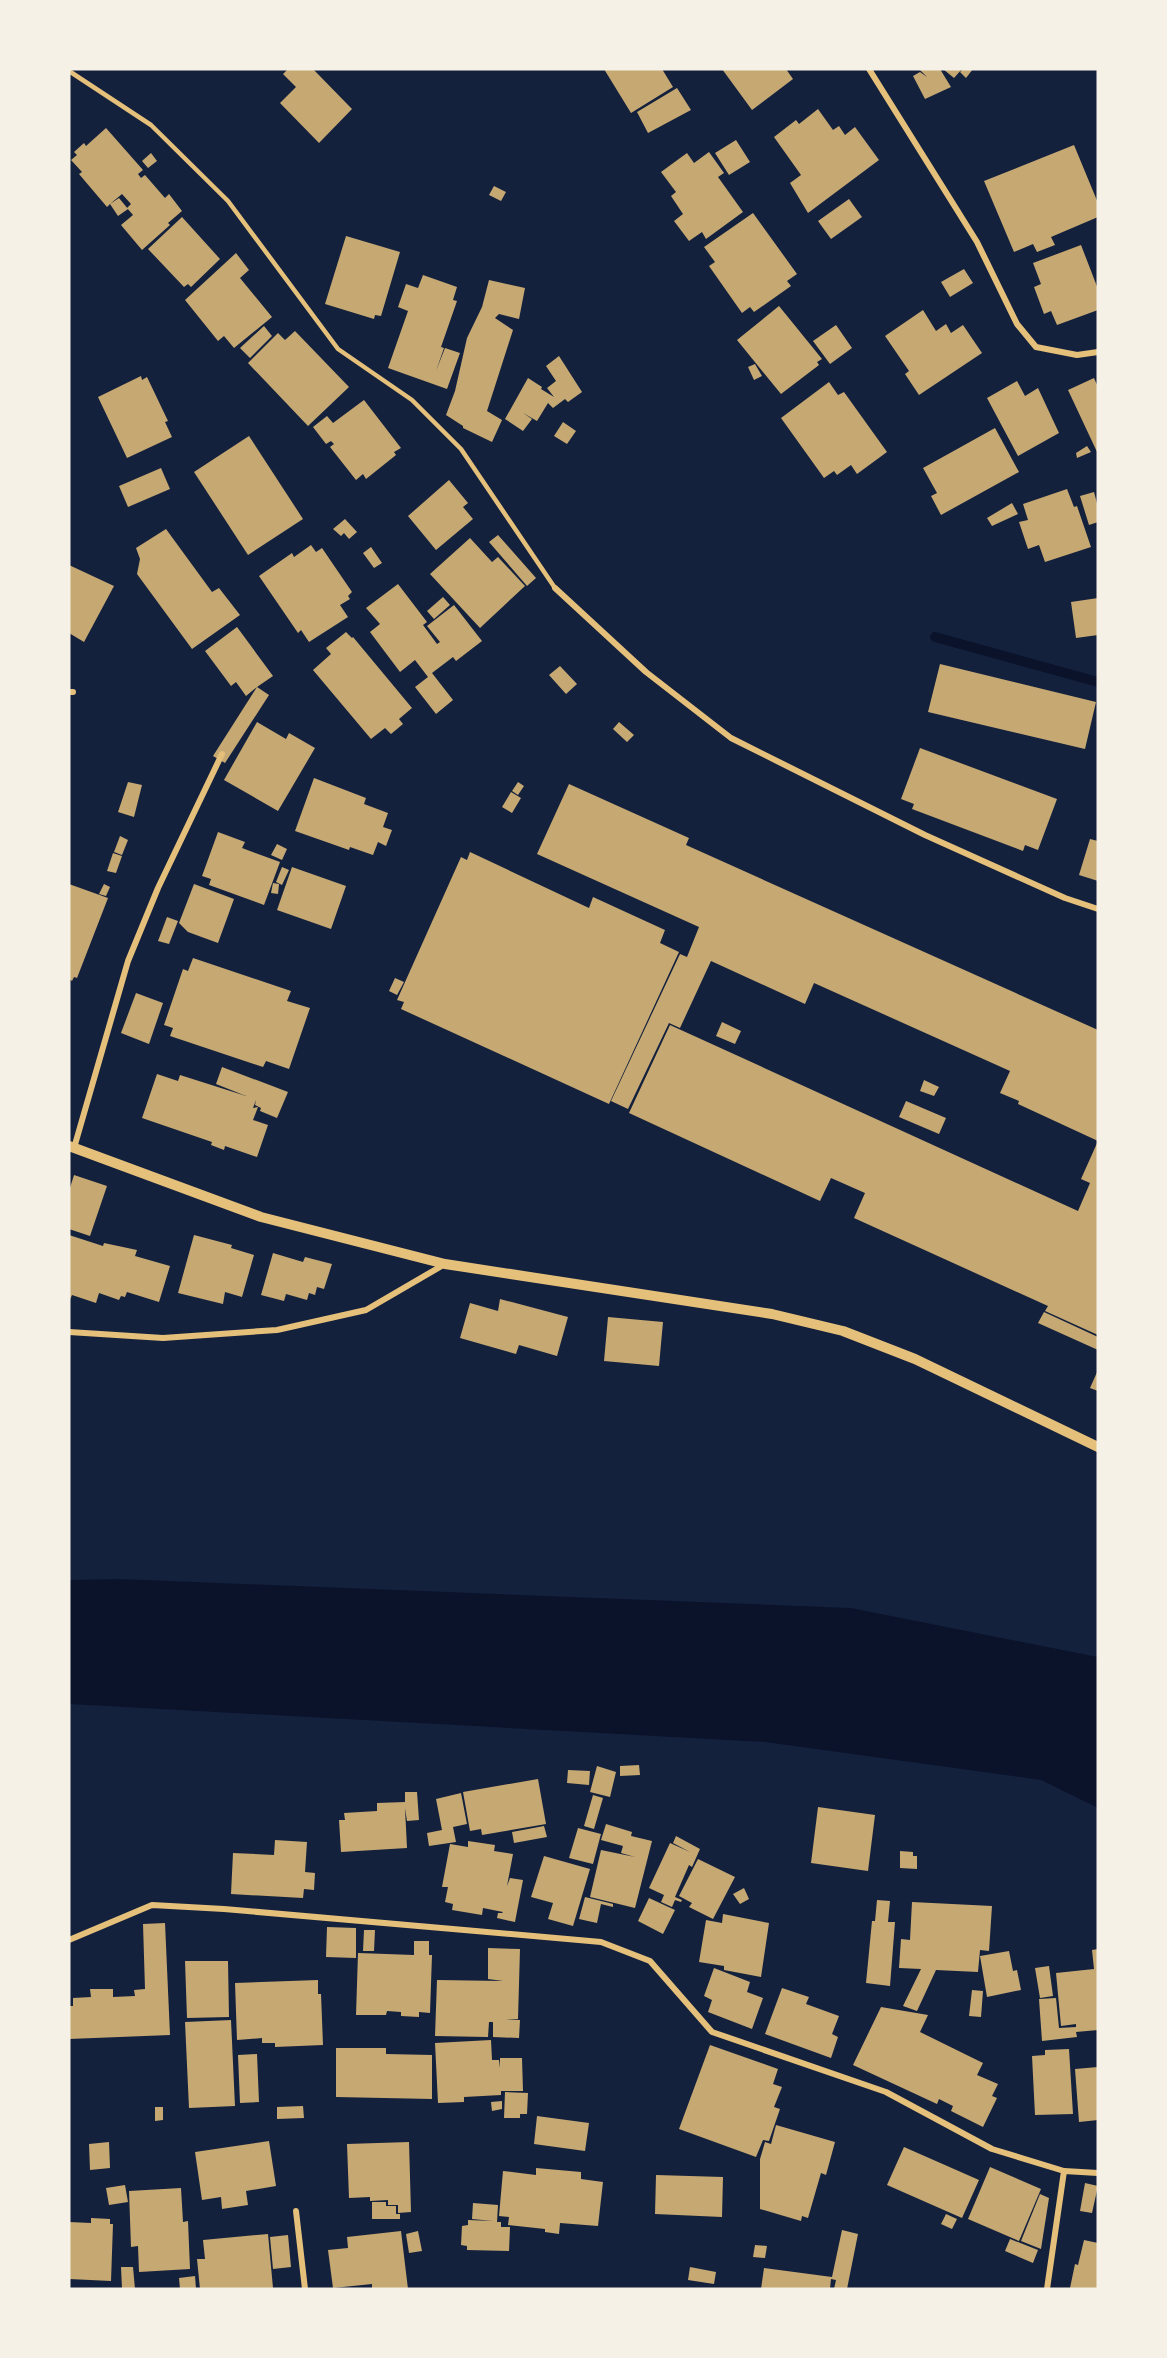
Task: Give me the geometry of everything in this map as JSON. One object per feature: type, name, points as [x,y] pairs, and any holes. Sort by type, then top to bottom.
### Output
[{"type":"street","points":[[869,69],[977,242],[1017,324],[1036,347],[1077,355],[1098,352]]},
{"type":"street","points":[[555,588],[646,672],[731,738],[925,835],[1065,898],[1098,909]]},
{"type":"street","points":[[222,754],[158,888],[128,961],[72,1147],[261,1216],[445,1264],[771,1314],[843,1331],[915,1359],[1098,1447]]},
{"type":"street","points":[[69,1332],[164,1338],[277,1330],[366,1310],[445,1264]]},
{"type":"street","points":[[69,1940],[152,1905],[224,1909],[601,1942],[650,1960],[712,2032],[886,2092],[992,2149],[1064,2171],[1098,2173]]},
{"type":"street","points":[[1047,2289],[1064,2171]]},
{"type":"street","points":[[296,2211],[305,2289]]},
{"type":"lane","points":[[69,71],[151,125],[228,201],[338,349],[412,400],[461,449],[555,588]]},
{"type":"water","points":[[120,1579],[851,1608],[1098,1657],[1098,1808],[1041,1780],[765,1742],[69,1704],[69,1580]]},
{"type":"building","points":[[288,69],[313,69],[352,109],[319,143],[280,103],[296,87],[283,74]]},
{"type":"building","points":[[604,69],[662,69],[673,87],[631,113]]},
{"type":"building","points":[[722,69],[786,69],[793,79],[752,110]]},
{"type":"building","points":[[919,69],[940,69],[951,87],[925,99],[913,76],[920,72],[927,77]]},
{"type":"building","points":[[943,69],[962,69],[954,78]]},
{"type":"building","points":[[963,69],[973,69],[966,78],[960,72]]},
{"type":"building","points":[[677,88],[691,110],[648,133],[637,112]]},
{"type":"building","points":[[818,109],[833,130],[839,126],[845,135],[855,127],[879,160],[808,213],[790,183],[801,175],[774,137],[796,120],[799,124]]},
{"type":"building","points":[[106,128],[143,170],[138,174],[141,178],[145,175],[165,198],[169,194],[182,211],[142,250],[121,225],[133,215],[128,209],[118,216],[110,204],[107,207],[79,174],[82,172],[71,160],[77,155],[74,152],[84,143],[86,146]],"holes":[[[122,194],[131,204],[127,208],[119,198],[110,204]]]},
{"type":"building","points":[[736,140],[750,162],[729,175],[715,153]]},
{"type":"building","points":[[1074,145],[1098,203],[1098,217],[1051,237],[1055,245],[1037,252],[1033,244],[1014,252],[984,181]]},
{"type":"building","points":[[709,152],[724,173],[718,177],[743,212],[706,239],[702,232],[689,241],[674,221],[683,214],[671,196],[676,192],[661,172],[687,153],[694,163]]},
{"type":"building","points":[[151,153],[157,161],[148,168],[142,161]]},
{"type":"building","points":[[494,186],[506,192],[501,201],[489,195]]},
{"type":"building","points":[[849,199],[862,217],[831,239],[818,221]]},
{"type":"building","points":[[753,213],[797,274],[787,281],[791,286],[754,312],[750,307],[742,313],[709,266],[715,262],[704,247]]},
{"type":"building","points":[[182,217],[220,259],[191,287],[188,284],[184,287],[148,249]]},
{"type":"building","points":[[346,236],[400,252],[381,316],[375,315],[374,319],[325,304]]},
{"type":"building","points":[[1081,245],[1098,289],[1098,310],[1057,325],[1051,311],[1044,314],[1034,287],[1041,284],[1033,263]]},
{"type":"building","points":[[236,253],[249,270],[240,278],[272,317],[234,348],[224,336],[218,341],[185,300]]},
{"type":"building","points":[[964,269],[973,283],[950,297],[941,282]]},
{"type":"building","points":[[423,275],[457,287],[453,300],[457,301],[441,347],[444,348],[436,371],[445,348],[460,353],[447,389],[388,368],[408,311],[398,307],[406,284],[418,288]]},
{"type":"building","points":[[489,280],[525,288],[519,319],[499,314],[495,318],[513,330],[487,411],[502,420],[492,442],[463,428],[446,415],[455,391],[467,338],[482,307]]},
{"type":"building","points":[[779,306],[822,359],[817,362],[819,365],[781,394],[737,340]]},
{"type":"building","points":[[923,310],[936,331],[946,324],[951,333],[963,325],[982,353],[919,395],[905,374],[909,371],[885,336]]},
{"type":"building","points":[[836,325],[852,348],[830,364],[813,341]]},
{"type":"building","points":[[264,326],[272,336],[250,358],[240,348]]},
{"type":"building","points":[[295,331],[349,387],[308,426],[248,363],[278,333],[285,340]]},
{"type":"building","points":[[559,356],[582,392],[568,402],[565,399],[553,408],[548,403],[537,421],[523,413],[532,419],[523,431],[505,419],[528,378],[554,397],[547,388],[556,381],[546,366]]},
{"type":"building","points":[[755,364],[762,376],[754,380],[748,367]]},
{"type":"building","points":[[141,376],[142,380],[147,377],[168,421],[165,422],[172,437],[127,458],[98,397]]},
{"type":"building","points":[[1094,378],[1098,387],[1098,454],[1068,390]]},
{"type":"building","points":[[1017,381],[1025,396],[1038,388],[1059,433],[1018,456],[987,398]]},
{"type":"building","points":[[829,382],[838,395],[844,392],[887,452],[857,474],[851,465],[837,475],[834,471],[824,478],[781,418]]},
{"type":"building","points":[[364,400],[401,448],[394,452],[396,455],[366,479],[363,474],[356,480],[330,447],[334,444],[331,441],[326,444],[313,427],[327,416],[333,423]]},
{"type":"building","points":[[563,422],[576,431],[567,444],[554,436]]},
{"type":"building","points":[[995,428],[1019,472],[941,515],[931,496],[937,493],[923,468]]},
{"type":"building","points":[[249,436],[303,519],[248,555],[194,472]]},
{"type":"building","points":[[1087,446],[1091,452],[1077,458],[1076,453]]},
{"type":"building","points":[[161,468],[170,489],[128,507],[119,486]]},
{"type":"building","points":[[449,480],[468,503],[463,507],[473,519],[436,550],[408,516]]},
{"type":"building","points":[[1067,489],[1074,507],[1077,506],[1091,547],[1045,562],[1039,545],[1028,549],[1019,522],[1028,520],[1023,504]]},
{"type":"building","points":[[1094,492],[1098,507],[1098,522],[1089,525],[1080,496]]},
{"type":"building","points":[[1012,503],[1018,514],[992,526],[987,518]]},
{"type":"building","points":[[345,519],[357,532],[349,539],[344,533],[341,536],[333,529]]},
{"type":"building","points":[[166,529],[212,592],[219,588],[240,615],[192,649],[137,574],[140,559],[136,548]]},
{"type":"building","points":[[498,535],[536,578],[527,586],[489,542]]},
{"type":"building","points":[[470,538],[492,562],[498,557],[525,586],[480,628],[430,574]]},
{"type":"building","points":[[311,545],[316,552],[322,548],[352,592],[348,596],[350,599],[340,605],[348,617],[309,642],[301,630],[298,633],[259,576],[292,553],[294,557]]},
{"type":"building","points":[[371,547],[382,563],[374,568],[363,553]]},
{"type":"building","points":[[69,565],[114,586],[84,642],[69,633]]},
{"type":"building","points":[[398,584],[427,622],[423,625],[437,644],[440,642],[427,626],[454,605],[482,641],[456,661],[453,657],[432,673],[453,700],[436,714],[415,687],[428,677],[415,660],[400,672],[370,632],[380,624],[366,608]]},
{"type":"building","points":[[443,597],[450,605],[434,619],[427,611]]},
{"type":"building","points":[[1098,598],[1098,635],[1076,638],[1071,602]]},
{"type":"building","points":[[237,627],[273,676],[246,696],[236,682],[231,686],[205,651]]},
{"type":"building","points":[[346,632],[353,637],[412,708],[399,719],[403,724],[391,734],[385,728],[371,739],[313,670],[331,654],[326,648]]},
{"type":"building","points":[[940,664],[1096,702],[1085,749],[928,712]]},
{"type":"building","points":[[560,666],[577,684],[566,694],[549,675]]},
{"type":"building","points":[[257,687],[269,695],[225,763],[213,756]]},
{"type":"building","points":[[257,722],[286,739],[289,733],[315,748],[278,811],[224,780]]},
{"type":"building","points":[[619,722],[634,735],[627,742],[613,729]]},
{"type":"building","points":[[920,748],[1057,799],[1038,850],[1025,845],[1023,851],[912,809],[914,804],[901,799]]},
{"type":"building","points":[[314,778],[366,798],[364,804],[388,813],[383,827],[392,830],[386,846],[378,842],[373,855],[350,847],[349,850],[295,831]]},
{"type":"building","points":[[128,782],[142,785],[134,817],[118,812]]},
{"type":"building","points":[[518,782],[524,786],[518,795],[512,791]]},
{"type":"building","points":[[569,784],[689,838],[686,845],[1098,1030],[1098,1141],[1018,1104],[1019,1101],[1000,1093],[1010,1071],[814,983],[805,1004],[711,961],[680,1028],[669,1023],[628,1109],[611,1101],[680,954],[687,957],[699,927],[537,854]]},
{"type":"building","points":[[511,792],[521,798],[512,813],[502,807]]},
{"type":"building","points":[[218,832],[245,842],[242,848],[280,862],[264,905],[209,885],[211,879],[202,876]]},
{"type":"building","points":[[120,836],[128,840],[122,855],[114,852]]},
{"type":"building","points":[[1090,839],[1098,841],[1098,881],[1079,875]]},
{"type":"building","points":[[277,844],[287,849],[282,860],[271,855]]},
{"type":"building","points":[[470,852],[589,908],[593,897],[665,930],[660,943],[679,952],[609,1104],[401,1009],[404,1002],[397,1000],[461,857],[467,860]]},
{"type":"building","points":[[113,853],[122,856],[116,873],[107,871]]},
{"type":"building","points":[[282,867],[289,870],[282,885],[276,882]]},
{"type":"building","points":[[292,867],[346,886],[331,929],[277,910]]},
{"type":"building","points":[[273,883],[279,884],[278,894],[271,893]]},
{"type":"building","points":[[69,884],[108,898],[77,978],[74,977],[72,981],[69,979]]},
{"type":"building","points":[[104,884],[110,887],[106,896],[99,894]]},
{"type":"building","points":[[194,884],[234,899],[218,943],[188,932],[179,923]]},
{"type":"building","points":[[167,917],[178,921],[169,944],[158,941]]},
{"type":"building","points":[[193,958],[291,991],[287,1001],[310,1008],[289,1069],[266,1061],[263,1067],[170,1036],[173,1028],[164,1025],[183,969],[188,971]]},
{"type":"building","points":[[395,978],[404,982],[397,995],[389,991]]},
{"type":"building","points":[[136,993],[163,1003],[149,1044],[121,1033]]},
{"type":"building","points":[[722,1022],[741,1031],[735,1044],[716,1036]]},
{"type":"building","points":[[670,1025],[1078,1211],[1090,1183],[1081,1179],[1098,1141],[1098,1335],[1045,1311],[1048,1306],[854,1218],[865,1193],[831,1178],[820,1201],[629,1113]]},
{"type":"building","points":[[222,1067],[288,1092],[277,1118],[260,1111],[261,1108],[255,1105],[256,1100],[253,1108],[258,1107],[253,1120],[268,1125],[257,1157],[225,1146],[224,1150],[211,1145],[212,1142],[142,1118],[157,1074],[178,1081],[180,1075],[246,1096],[216,1084]]},
{"type":"building","points":[[924,1080],[939,1087],[934,1096],[920,1091]]},
{"type":"building","points":[[906,1101],[946,1118],[939,1134],[899,1117]]},
{"type":"building","points":[[74,1175],[107,1186],[90,1236],[69,1229],[69,1191]]},
{"type":"building","points":[[69,1235],[103,1246],[104,1243],[137,1250],[135,1256],[170,1266],[159,1302],[127,1292],[125,1297],[121,1296],[119,1300],[99,1293],[96,1303],[72,1295],[69,1302]]},
{"type":"building","points":[[194,1235],[232,1245],[231,1248],[254,1255],[242,1297],[225,1292],[223,1304],[178,1293]]},
{"type":"building","points":[[273,1253],[303,1262],[305,1257],[332,1264],[324,1289],[317,1287],[315,1295],[309,1293],[307,1300],[286,1294],[284,1301],[261,1295]]},
{"type":"building","points":[[500,1299],[568,1317],[557,1356],[519,1345],[516,1354],[460,1338],[470,1303],[498,1311]]},
{"type":"building","points":[[1044,1312],[1098,1337],[1098,1350],[1038,1323]]},
{"type":"building","points":[[608,1317],[663,1322],[659,1366],[604,1361]]},
{"type":"building","points":[[1098,1370],[1098,1391],[1090,1388]]},
{"type":"building","points":[[639,1765],[640,1775],[620,1776],[620,1766]]},
{"type":"building","points":[[597,1766],[616,1772],[610,1797],[590,1792]]},
{"type":"building","points":[[568,1770],[590,1771],[589,1785],[567,1783]]},
{"type":"building","points":[[538,1779],[546,1824],[482,1835],[481,1829],[470,1831],[463,1792]]},
{"type":"building","points":[[405,1792],[417,1792],[419,1820],[407,1821],[405,1808],[407,1848],[341,1852],[339,1820],[345,1820],[344,1813],[377,1811],[377,1803],[405,1802]]},
{"type":"building","points":[[461,1793],[467,1824],[453,1827],[456,1842],[429,1846],[427,1833],[442,1830],[436,1799]]},
{"type":"building","points":[[593,1795],[603,1798],[594,1829],[584,1826]]},
{"type":"building","points":[[818,1807],[875,1815],[868,1871],[811,1863]]},
{"type":"building","points":[[606,1824],[632,1832],[631,1836],[652,1841],[635,1908],[590,1897],[601,1850],[635,1857],[621,1853],[623,1846],[601,1840]]},
{"type":"building","points":[[544,1826],[547,1837],[514,1843],[512,1832]]},
{"type":"building","points":[[578,1828],[601,1834],[593,1864],[569,1858]]},
{"type":"building","points":[[676,1836],[700,1849],[692,1867],[689,1865],[675,1897],[682,1900],[681,1902],[675,1900],[672,1907],[661,1902],[664,1895],[649,1888],[670,1843],[690,1852],[673,1843]]},
{"type":"building","points":[[275,1840],[307,1842],[305,1872],[315,1873],[314,1890],[304,1889],[303,1898],[231,1894],[233,1853],[274,1855]]},
{"type":"building","points":[[468,1841],[495,1845],[494,1851],[513,1854],[507,1886],[510,1878],[523,1880],[515,1922],[497,1918],[498,1913],[503,1912],[483,1908],[482,1915],[452,1910],[453,1904],[445,1902],[448,1887],[442,1887],[450,1844],[468,1847]]},
{"type":"building","points":[[900,1851],[913,1852],[913,1856],[917,1856],[917,1869],[900,1868]]},
{"type":"building","points":[[544,1856],[590,1869],[573,1926],[548,1919],[553,1903],[531,1897]]},
{"type":"building","points":[[698,1859],[735,1877],[713,1919],[689,1907],[692,1903],[679,1896]]},
{"type":"building","points":[[744,1888],[749,1899],[740,1904],[733,1894]]},
{"type":"building","points":[[585,1897],[613,1904],[613,1907],[601,1904],[597,1923],[579,1919]]},
{"type":"building","points":[[649,1898],[675,1910],[663,1934],[638,1921]]},
{"type":"building","points":[[877,1900],[890,1901],[888,1922],[895,1922],[890,1986],[866,1983],[872,1921],[875,1921]]},
{"type":"building","points":[[912,1902],[992,1906],[989,1951],[980,1950],[978,1972],[936,1970],[917,2011],[903,2006],[921,1969],[899,1968],[901,1939],[910,1940]]},
{"type":"building","points":[[723,1914],[769,1923],[761,1977],[724,1970],[724,1966],[699,1962],[706,1920],[722,1923]]},
{"type":"building","points":[[165,1923],[170,2035],[69,2039],[69,2006],[73,2006],[73,1998],[91,1997],[90,1989],[113,1989],[113,1997],[135,1996],[134,1990],[145,1989],[143,1924]]},
{"type":"building","points":[[327,1927],[356,1928],[356,1958],[326,1957]]},
{"type":"building","points":[[364,1930],[375,1930],[374,1951],[363,1951]]},
{"type":"building","points":[[414,1941],[429,1941],[429,1955],[432,1955],[430,2013],[419,2012],[419,2017],[401,2016],[401,2012],[387,2011],[386,2015],[356,2015],[358,1953],[414,1955]]},
{"type":"building","points":[[488,1948],[520,1949],[518,2019],[505,2019],[520,2020],[519,2038],[493,2037],[493,2022],[489,2022],[488,2037],[435,2036],[437,1980],[503,1981],[488,1979]]},
{"type":"building","points":[[1098,1949],[1098,2030],[1076,2032],[1077,2037],[1042,2041],[1039,1999],[1056,1998],[1059,2028],[1076,2027],[1076,2024],[1061,2026],[1056,1973],[1094,1969],[1092,1950]]},
{"type":"building","points":[[1009,1951],[1013,1971],[1017,1970],[1021,1990],[987,1997],[980,1956]]},
{"type":"building","points":[[185,1961],[228,1961],[229,2017],[187,2018]]},
{"type":"building","points":[[1049,1966],[1053,1996],[1040,1998],[1035,1968]]},
{"type":"building","points":[[714,1968],[750,1982],[747,1992],[763,1998],[752,2029],[708,2012],[712,2000],[704,1996]]},
{"type":"building","points":[[318,1980],[318,1994],[321,1994],[323,2045],[275,2047],[275,2043],[262,2043],[262,2038],[237,2040],[235,1983]]},
{"type":"building","points":[[782,1988],[809,1997],[806,2004],[839,2016],[832,2034],[838,2037],[831,2058],[765,2034]]},
{"type":"building","points":[[972,1990],[983,1991],[981,2017],[969,2016]]},
{"type":"building","points":[[881,2007],[928,2015],[920,2032],[983,2063],[977,2075],[998,2084],[992,2096],[997,2098],[983,2127],[951,2111],[953,2106],[939,2099],[937,2104],[853,2065]]},
{"type":"building","points":[[231,2020],[235,2106],[189,2108],[185,2022]]},
{"type":"building","points":[[491,2040],[492,2060],[499,2060],[500,2068],[500,2058],[522,2058],[523,2091],[501,2091],[501,2095],[464,2097],[464,2102],[438,2103],[435,2043]]},
{"type":"building","points":[[710,2045],[778,2069],[773,2084],[782,2087],[774,2107],[780,2109],[769,2141],[763,2140],[756,2157],[679,2129]]},
{"type":"building","points":[[336,2048],[386,2048],[386,2054],[432,2055],[432,2099],[336,2097]]},
{"type":"building","points":[[1069,2049],[1073,2114],[1035,2115],[1032,2056],[1045,2055],[1045,2050]]},
{"type":"building","points":[[257,2054],[259,2102],[240,2103],[238,2055]]},
{"type":"building","points":[[1098,2067],[1098,2120],[1079,2122],[1075,2069]]},
{"type":"building","points":[[505,2092],[528,2093],[527,2114],[520,2114],[520,2118],[504,2118]]},
{"type":"building","points":[[502,2101],[502,2109],[492,2111],[491,2102]]},
{"type":"building","points":[[303,2106],[304,2118],[277,2119],[277,2107]]},
{"type":"building","points":[[155,2107],[163,2107],[163,2120],[155,2121]]},
{"type":"building","points":[[537,2116],[589,2123],[585,2151],[534,2144]]},
{"type":"building","points":[[776,2125],[835,2142],[826,2175],[821,2173],[808,2218],[802,2216],[801,2221],[760,2209],[760,2159],[765,2142],[771,2144]]},
{"type":"building","points":[[269,2141],[276,2186],[246,2191],[248,2205],[222,2209],[221,2197],[202,2200],[195,2152]]},
{"type":"building","points":[[109,2142],[110,2168],[90,2170],[89,2144]]},
{"type":"building","points":[[409,2142],[411,2212],[398,2213],[398,2205],[388,2205],[388,2200],[370,2201],[370,2197],[349,2198],[347,2144]]},
{"type":"building","points":[[904,2147],[979,2180],[962,2218],[887,2185]]},
{"type":"building","points":[[990,2167],[1041,2189],[1019,2241],[968,2219]]},
{"type":"building","points":[[536,2168],[581,2172],[581,2179],[603,2182],[598,2226],[560,2223],[559,2234],[545,2232],[545,2229],[508,2225],[509,2217],[499,2216],[503,2171],[536,2175]]},
{"type":"building","points":[[656,2175],[723,2177],[722,2217],[655,2214]]},
{"type":"building","points":[[1085,2183],[1098,2186],[1092,2213],[1080,2211]]},
{"type":"building","points":[[125,2185],[128,2202],[109,2205],[106,2188]]},
{"type":"building","points":[[181,2188],[183,2222],[188,2221],[190,2269],[139,2272],[138,2246],[131,2247],[129,2191]]},
{"type":"building","points":[[1040,2194],[1049,2198],[1041,2249],[1021,2241]]},
{"type":"building","points":[[372,2202],[386,2202],[386,2206],[396,2206],[396,2214],[400,2214],[400,2219],[372,2219]]},
{"type":"building","points":[[473,2203],[498,2205],[497,2222],[501,2222],[501,2227],[510,2227],[509,2251],[467,2250],[467,2246],[461,2245],[462,2226],[468,2225],[468,2220],[493,2221],[472,2219]]},
{"type":"building","points":[[946,2214],[957,2219],[952,2229],[941,2224]]},
{"type":"building","points":[[91,2218],[110,2219],[110,2224],[113,2224],[111,2281],[69,2279],[69,2222],[91,2223]]},
{"type":"building","points":[[842,2230],[858,2234],[847,2289],[834,2289],[836,2280],[831,2279],[830,2289],[761,2289],[764,2268],[832,2277]]},
{"type":"building","points":[[401,2231],[408,2289],[372,2289],[372,2284],[333,2288],[328,2250],[348,2248],[347,2237]]},
{"type":"building","points":[[418,2231],[422,2251],[409,2253],[406,2234]]},
{"type":"building","points":[[268,2234],[273,2288],[200,2289],[197,2259],[205,2259],[203,2240]]},
{"type":"building","points":[[288,2235],[291,2267],[273,2269],[270,2237]]},
{"type":"building","points":[[1010,2239],[1038,2250],[1033,2263],[1005,2251]]},
{"type":"building","points":[[1084,2240],[1098,2243],[1098,2289],[1070,2288],[1075,2264],[1078,2265]]},
{"type":"building","points":[[755,2245],[767,2246],[765,2258],[753,2257]]},
{"type":"building","points":[[121,2267],[133,2267],[135,2289],[122,2289]]},
{"type":"building","points":[[690,2267],[716,2272],[714,2284],[688,2280]]},
{"type":"building","points":[[195,2276],[196,2289],[180,2289],[179,2278]]},
{"type":"waterway","points":[[935,637],[1098,682]]}]
